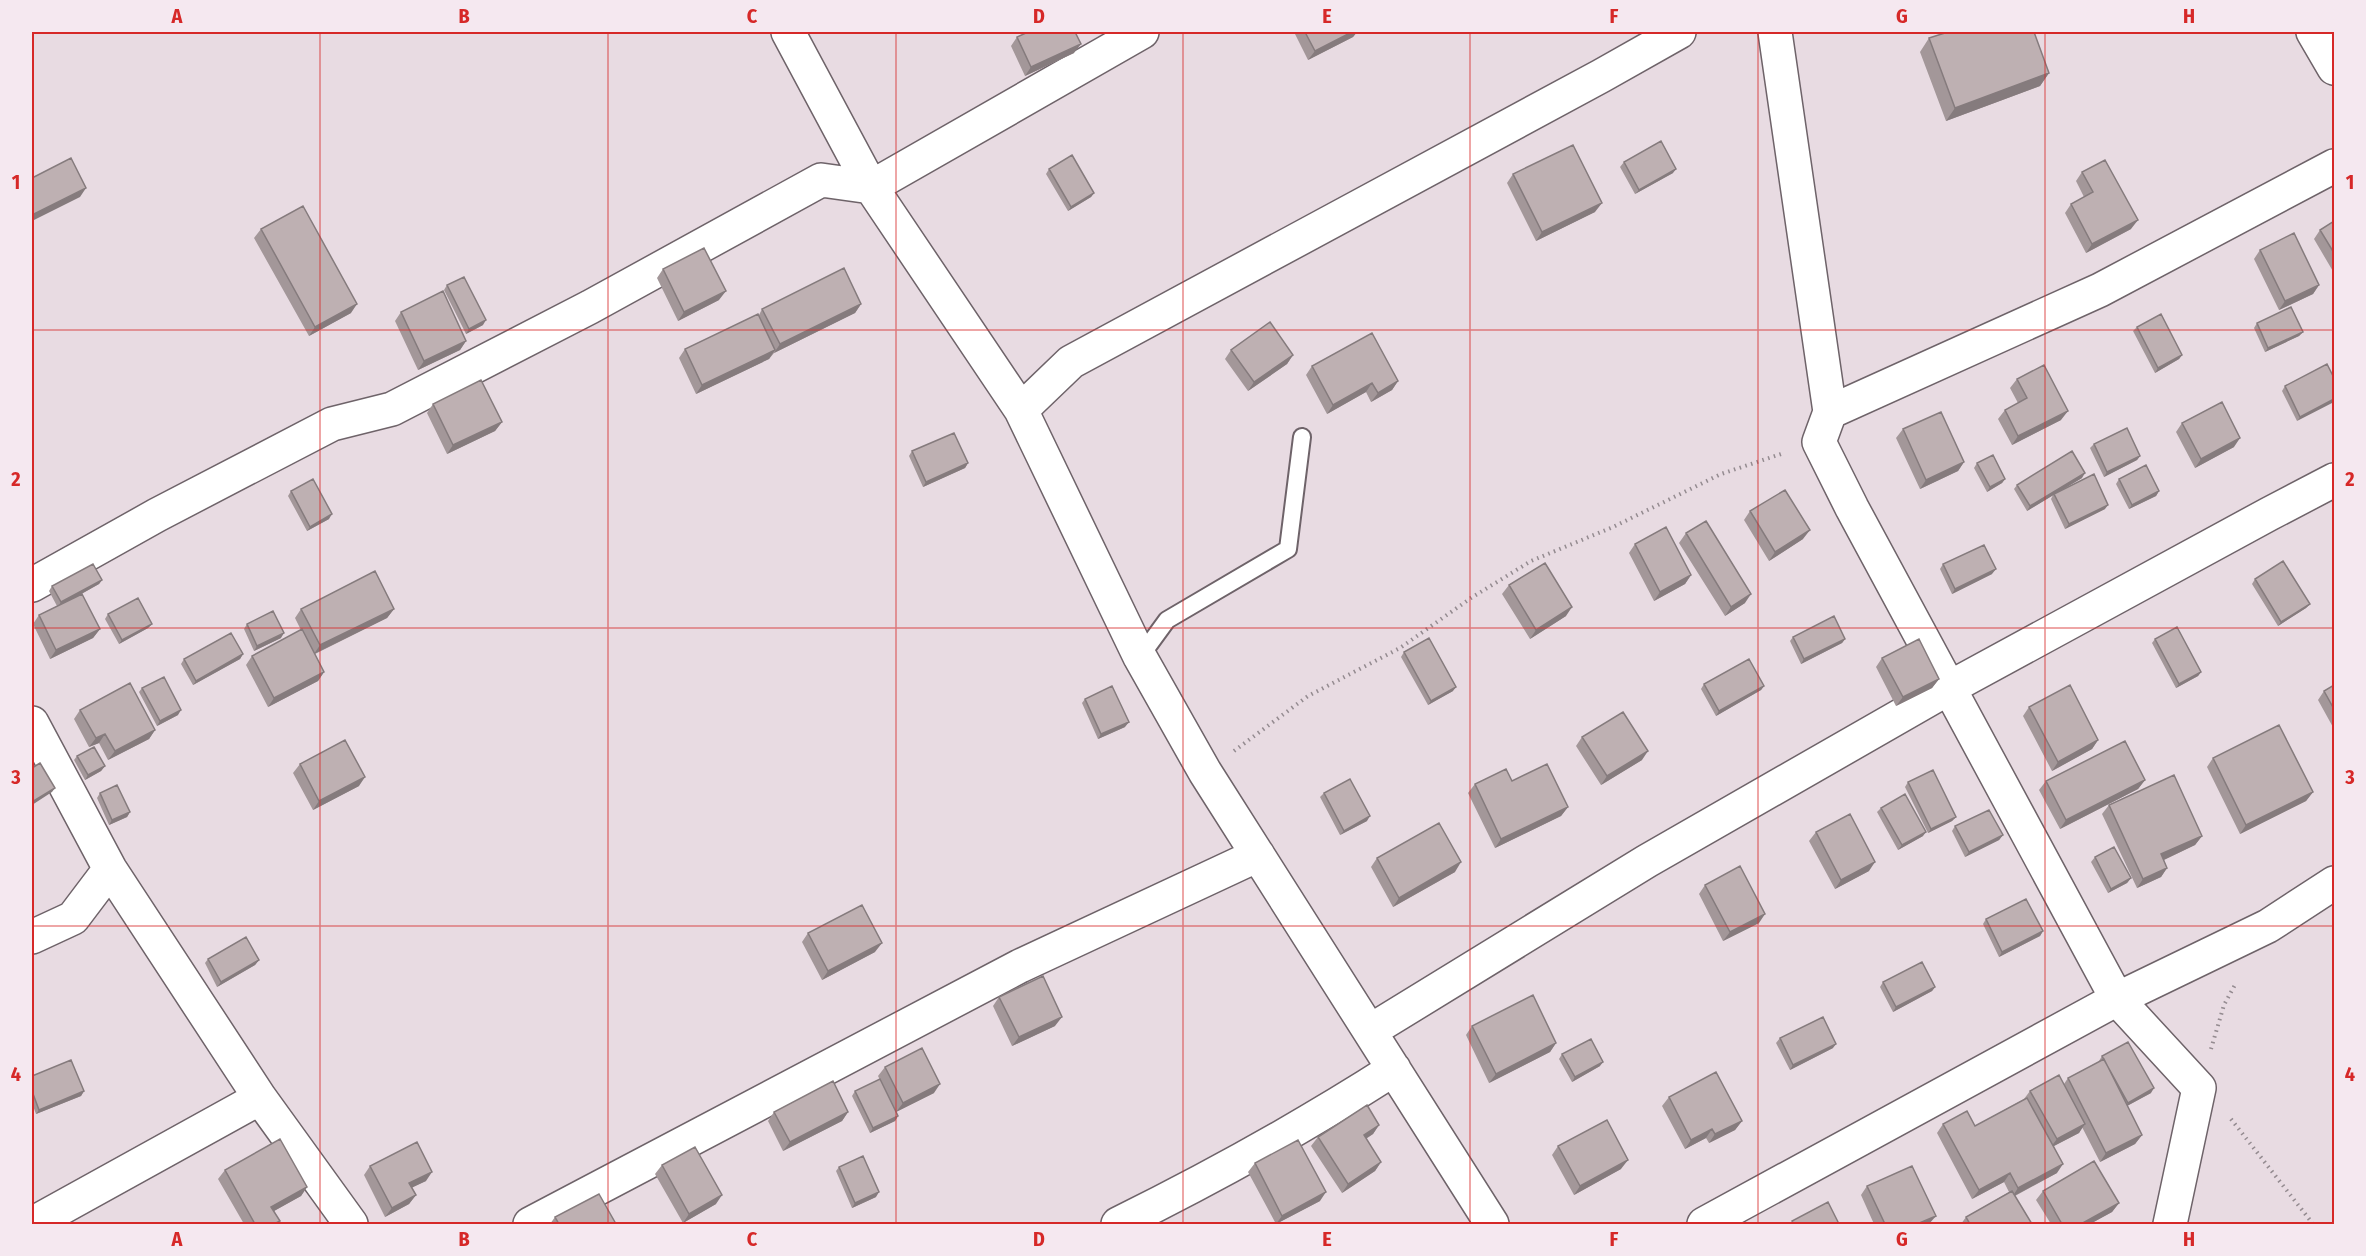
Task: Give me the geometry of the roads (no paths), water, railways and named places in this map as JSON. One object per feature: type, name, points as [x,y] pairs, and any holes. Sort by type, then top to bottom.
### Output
[{"type":"street","points":[[788,32],[870,187],[1021,410],[1140,657],[1205,772],[1492,1224]]},
{"type":"street","points":[[32,585],[157,515],[332,424],[392,409],[590,307],[821,180],[870,187],[1142,32]]},
{"type":"street","points":[[1021,410],[1071,362],[1679,32]]},
{"type":"street","points":[[1775,32],[1830,412],[1819,442],[1852,508],[2117,999],[2199,1088],[2169,1224]]},
{"type":"street","points":[[2313,32],[2334,68]]},
{"type":"street","points":[[1830,412],[2100,290],[2334,165]]},
{"type":"street","points":[[1370,1031],[1647,861],[1949,688],[2334,480]]},
{"type":"street","points":[[32,723],[110,869],[260,1098],[351,1224]]},
{"type":"street","points":[[530,1224],[1020,966],[1258,855]]},
{"type":"street","points":[[32,937],[73,918],[110,869]]},
{"type":"street","points":[[1717,1221],[2117,999],[2268,926],[2334,883]]},
{"type":"street","points":[[1118,1224],[1232,1166],[1395,1070]]},
{"type":"street","points":[[32,1224],[260,1098]]},
{"type":"lane","points":[[1140,657],[1167,620],[1288,549],[1302,437]]}]
